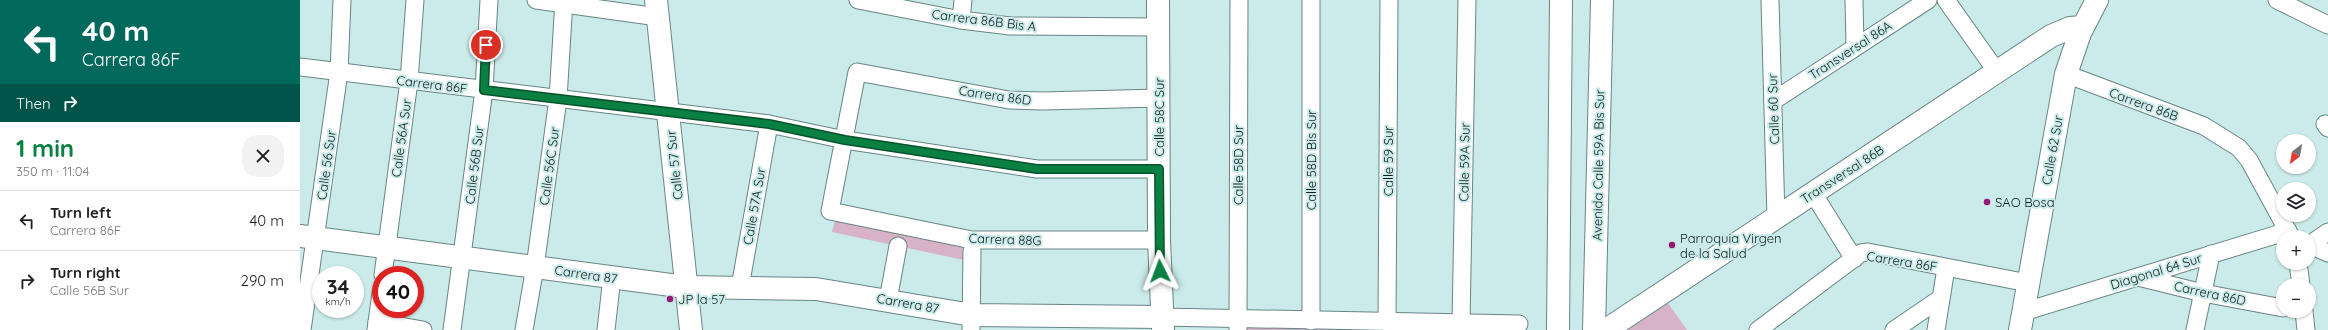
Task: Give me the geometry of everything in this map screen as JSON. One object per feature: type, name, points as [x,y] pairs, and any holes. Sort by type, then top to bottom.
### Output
[{"type":"street","name":"Calle 56 Sur","points":[[302,330],[308,237],[339,72],[342,0]]},
{"type":"street","name":"Calle 56A Sur","points":[[384,266],[409,81],[415,0]]},
{"type":"street","name":"Calle 56B Sur","points":[[452,330],[484,90],[489,0]]},
{"type":"street","points":[[536,0],[657,8]]},
{"type":"street","name":"Carrera 86B Bis A","points":[[858,0],[961,20],[1010,26],[1047,28],[1158,27]]},
{"type":"street","points":[[961,20],[963,0]]},
{"type":"street","name":"Calle 58C Sur","points":[[1158,0],[1159,240],[1162,324]]},
{"type":"street","name":"Calle 58D Sur","points":[[1238,0],[1238,325]]},
{"type":"street","name":"Calle 58D Bis Sur","points":[[1311,0],[1311,321]]},
{"type":"street","name":"Calle 59 Sur","points":[[1387,322],[1389,0]]},
{"type":"street","name":"Calle 59A Sur","points":[[1456,327],[1467,0]]},
{"type":"street","points":[[1558,330],[1561,0]]},
{"type":"street","name":"Avenida Calle 59A Bis Sur","points":[[1594,330],[1602,0]]},
{"type":"street","name":"Calle 60 Sur","points":[[1770,0],[1776,218]]},
{"type":"street","points":[[1854,0],[1855,46]]},
{"type":"street","name":"Transversal 86A","points":[[1773,101],[1855,46],[1928,0]]},
{"type":"street","points":[[1946,0],[1997,72]]},
{"type":"street","name":"Calle 62 Sur","points":[[2021,325],[2066,74],[2083,27],[2098,0]]},
{"type":"street","points":[[2278,0],[2328,25]]},
{"type":"street","name":"Calle 56C Sur","points":[[524,330],[535,267],[558,99],[564,2]]},
{"type":"street","name":"Calle 57 Sur","points":[[657,8],[691,330]]},
{"type":"street","name":"Transversal 86B","points":[[1606,330],[2051,36],[2070,28],[2083,27]]},
{"type":"street","name":"Carrera 86F","points":[[300,67],[668,113],[769,124],[845,140],[1037,169],[1159,169]]},
{"type":"street","name":"Carrera 86D","points":[[845,140],[857,72],[1009,100],[1159,98]]},
{"type":"street","name":"Carrera 86B","points":[[2066,74],[2204,126],[2239,148],[2249,160],[2287,230]]},
{"type":"street","name":"Calle 57A Sur","points":[[740,287],[769,124]]},
{"type":"street","name":"Carrera 88G","points":[[845,140],[830,211],[972,240],[1159,240]]},
{"type":"street","name":"Carrera 86F","points":[[1813,193],[1854,259],[1861,253],[1868,252],[2028,283]]},
{"type":"street","points":[[2316,241],[2328,232]]},
{"type":"street","name":"Carrera 87","points":[[308,237],[387,249],[686,287],[816,288],[888,300],[972,322],[1238,325],[1311,321],[1387,322],[1456,327],[1519,324]]},
{"type":"street","name":"Diagonal 64 Sur","points":[[2021,325],[2138,277],[2211,254],[2276,237]]},
{"type":"street","points":[[888,300],[898,246]]},
{"type":"street","points":[[2316,248],[2328,253]]},
{"type":"street","points":[[972,251],[972,322]]},
{"type":"street","points":[[2195,330],[2211,254]]},
{"type":"street","points":[[1758,330],[1854,259]]},
{"type":"street","points":[[1936,330],[1946,268]]},
{"type":"street","points":[[606,330],[612,277]]},
{"type":"street","name":"Carrera 86D","points":[[2138,277],[2203,293],[2276,307]]},
{"type":"street","points":[[1894,330],[1941,298]]},
{"type":"street","points":[[2305,318],[2306,330]]},
{"type":"street","points":[[376,326],[423,330]]},
{"type":"shaded area","points":[[836,217],[967,244],[964,260],[832,232]]},
{"type":"shaded area","points":[[1668,303],[1687,330],[1628,330]]},
{"type":"shaded area","points":[[1240,325],[1436,330],[1241,330]]},
{"type":"place","name":"SAO Bosa","points":[[1987,202]]},
{"type":"place","name":"Parroquia Virgen de la Salud","points":[[1672,245]]},
{"type":"place","name":"JP la 57","points":[[670,299]]},
{"type":"route","points":[[486,45],[484,90],[769,124],[845,140],[1001,165],[1037,169],[1159,169],[1160,271]]}]
